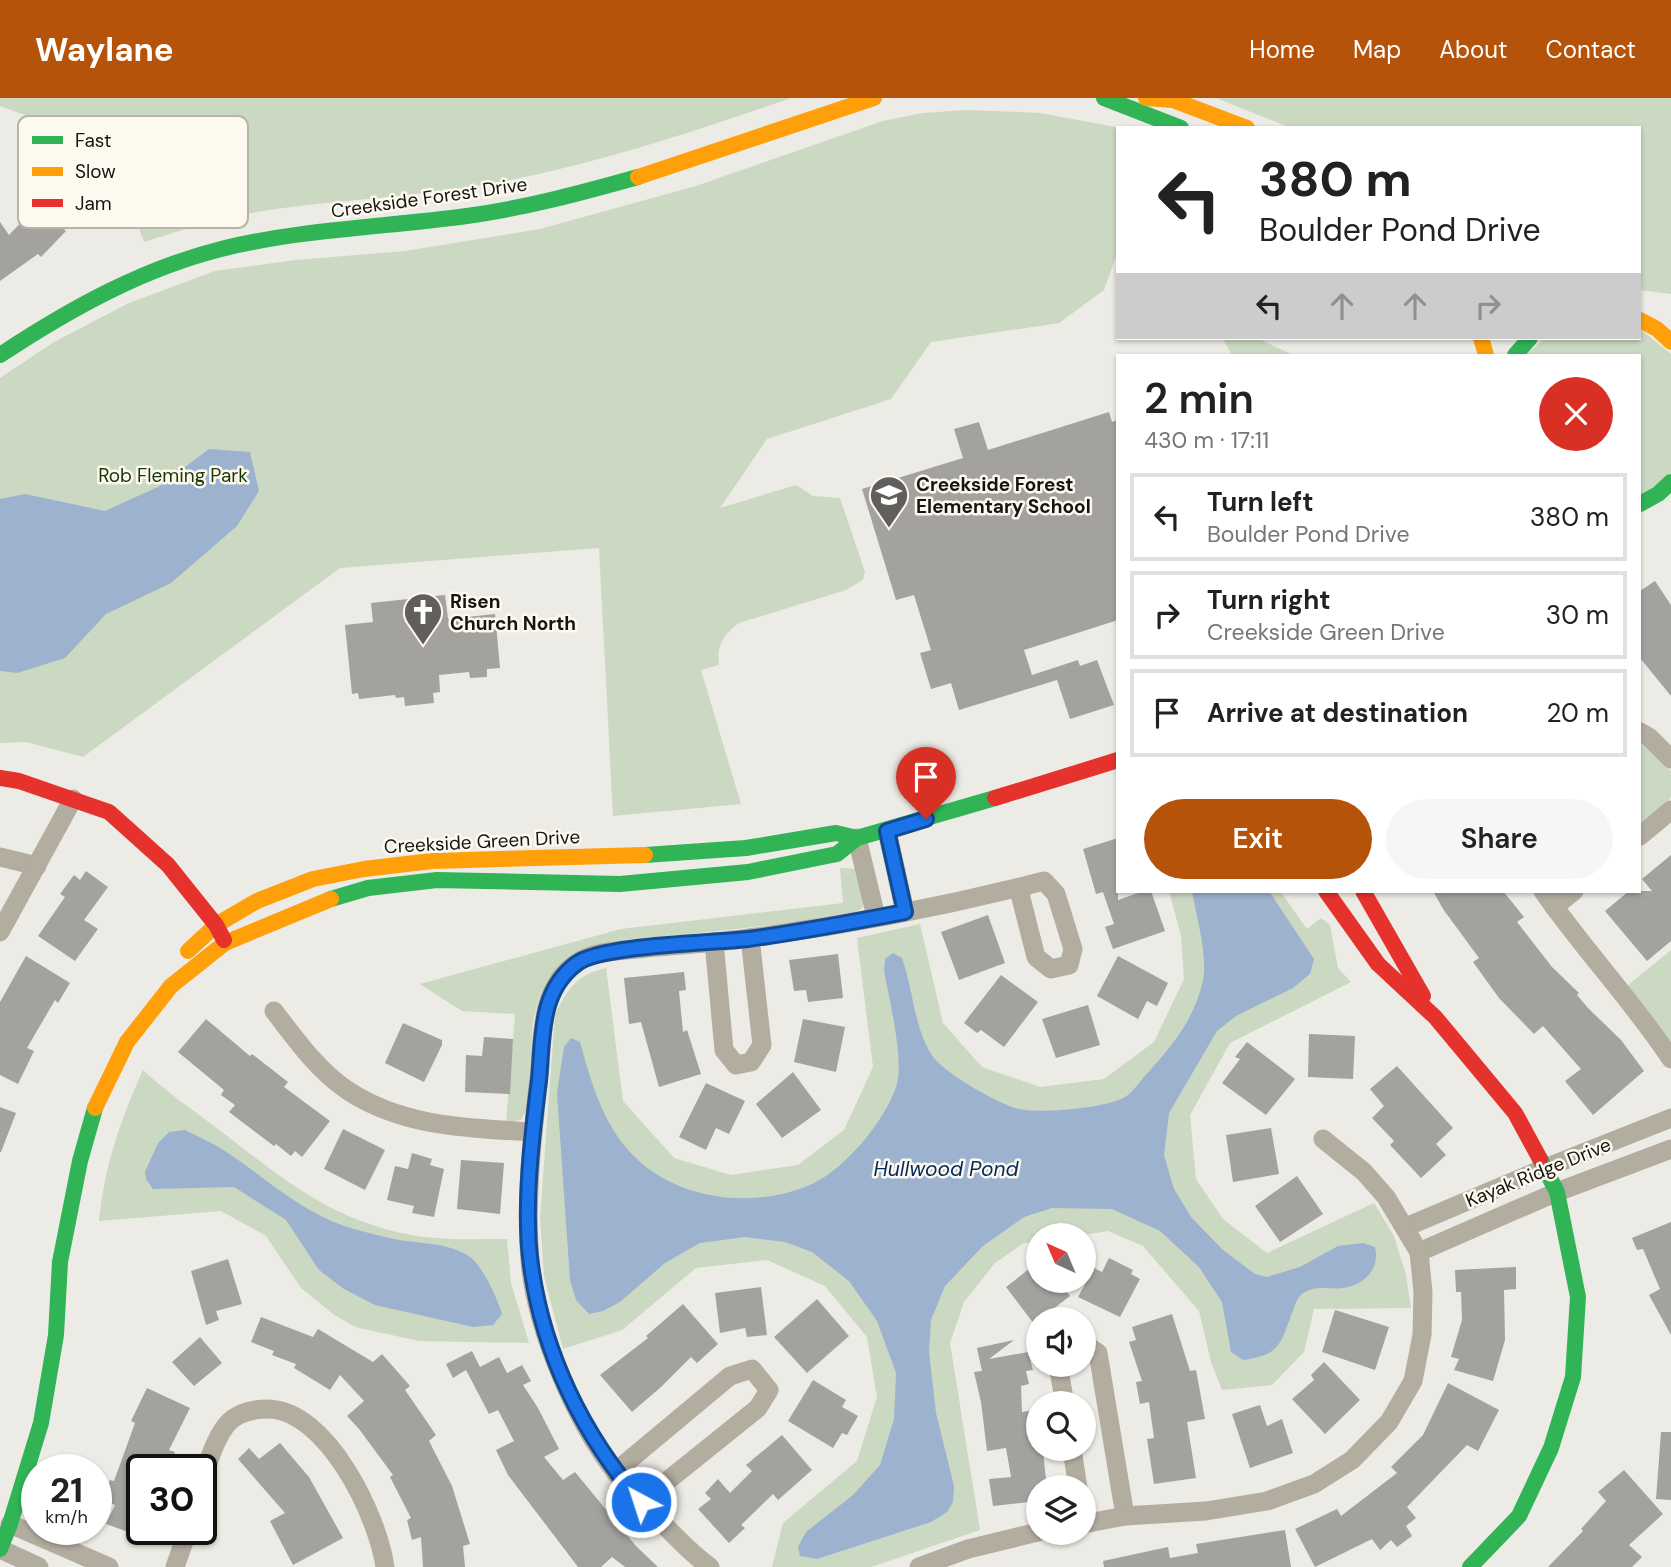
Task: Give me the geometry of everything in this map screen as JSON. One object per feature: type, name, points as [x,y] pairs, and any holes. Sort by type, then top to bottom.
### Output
[{"type":"main road","name":"Creekside Forest Drive","points":[[0,355],[53,320],[98,295],[138,276],[195,256],[258,241],[422,223],[505,211],[545,202],[657,173],[874,98]]},
{"type":"main road","points":[[1104,98],[1176,126]]},
{"type":"main road","points":[[1146,98],[1173,100],[1242,126]]},
{"type":"main road","points":[[1641,320],[1671,324]]},
{"type":"main road","points":[[1641,320],[1657,329],[1671,342]]},
{"type":"main road","points":[[1516,354],[1528,340]]},
{"type":"main road","points":[[1641,505],[1671,482]]},
{"type":"main road","name":"Creekside Green Drive","points":[[0,1549],[41,1423],[56,1335],[60,1262],[80,1161],[98,1099],[127,1042],[172,986],[225,943],[321,902],[368,888],[437,880],[620,884],[748,872],[837,854],[857,838],[1116,761]]},
{"type":"main road","points":[[0,778],[19,780],[109,812],[145,843],[190,890],[216,925],[225,943]]},
{"type":"main road","name":"Creekside Green Drive","points":[[107,1045],[160,976],[216,925],[257,901],[313,879],[364,869],[434,861],[616,857],[746,848],[836,832],[857,838]]},
{"type":"main road","points":[[1327,893],[1378,964],[1435,1017],[1515,1113],[1557,1192],[1578,1297],[1573,1377],[1551,1448],[1519,1516],[1470,1567]]},
{"type":"main road","points":[[1364,893],[1435,1017]]},
{"type":"main road","name":"Creekside Green Drive","points":[[53,1217],[60,1262]]},
{"type":"street","points":[[1641,733],[1671,759]]},
{"type":"street","points":[[0,932],[73,799]]},
{"type":"street","points":[[1641,835],[1671,810]]},
{"type":"street","points":[[887,831],[905,912]]},
{"type":"street","points":[[857,838],[876,917]]},
{"type":"street","points":[[0,857],[37,866]]},
{"type":"street","points":[[710,1567],[696,1558],[615,1472],[587,1429],[559,1370],[543,1324],[530,1264],[529,1214],[533,1132],[545,1010],[557,982],[578,962],[606,952],[750,938],[905,912],[1044,881],[1056,894],[1073,950],[1069,965],[1051,969],[1036,957],[1021,898],[1021,887]]},
{"type":"street","points":[[1544,893],[1647,1024],[1671,1059]]},
{"type":"street","points":[[1554,907],[1572,893]]},
{"type":"street","points":[[714,942],[724,1050],[736,1065],[751,1062],[762,1045],[750,938]]},
{"type":"street","points":[[274,1011],[310,1056],[345,1089],[388,1113],[429,1123],[533,1132]]},
{"type":"street","name":"Kayak Ridge Drive","points":[[1406,1227],[1671,1118]]},
{"type":"street","points":[[1096,1520],[1206,1511],[1266,1501],[1314,1484],[1352,1460],[1390,1422],[1413,1381],[1422,1335],[1423,1292],[1419,1252],[1386,1197],[1364,1172],[1323,1139]]},
{"type":"street","name":"Kayak Ridge Drive","points":[[1419,1252],[1557,1192],[1671,1149]]},
{"type":"street","points":[[1096,1352],[1125,1516]]},
{"type":"street","points":[[615,1472],[730,1376],[752,1369],[769,1390],[758,1408],[641,1502]]},
{"type":"street","points":[[211,1454],[229,1422],[252,1409],[280,1409],[305,1422],[330,1448],[351,1476],[371,1514],[385,1567]]},
{"type":"street","points":[[10,1524],[109,1567]]},
{"type":"street","points":[[919,1567],[968,1549],[1026,1535]]},
{"type":"street","points":[[175,1567],[183,1545]]},
{"type":"street","points":[[0,1549],[39,1567]]},
{"type":"green space","points":[[0,98],[791,98],[668,139],[585,163],[501,182],[248,214],[248,116],[28,116],[0,106]]},
{"type":"green space","points":[[1216,98],[1671,98],[1671,294],[1641,290],[1641,126],[1286,126]]},
{"type":"green space","name":"Rob Fleming Park","points":[[967,110],[1040,113],[1116,127],[1116,257],[1104,290],[1059,323],[931,342],[891,399],[767,439],[720,508],[796,485],[813,496],[840,498],[865,572],[863,580],[846,590],[739,623],[722,641],[719,665],[701,670],[741,804],[613,816],[599,548],[340,568],[83,757],[26,742],[0,743],[0,378],[54,342],[129,303],[215,271],[296,260],[405,251],[540,229],[696,186],[883,121],[923,113]]},
{"type":"green space","points":[[139,228],[190,228],[144,242]]},
{"type":"green space","points":[[1641,330],[1671,354],[1671,473],[1641,496],[1641,354],[1527,354],[1543,340],[1641,340]]},
{"type":"green space","points":[[1223,340],[1261,340],[1291,354],[1231,354]]},
{"type":"green space","points":[[1641,742],[1671,771],[1671,796],[1668,802],[1641,824]]},
{"type":"green space","points":[[840,868],[858,869],[864,897],[862,908],[850,916],[603,944],[559,966],[546,982],[538,1001],[533,1022],[527,1109],[521,1120],[506,1123],[515,1014],[462,1011],[420,984],[621,929],[843,903]]},
{"type":"green space","points":[[1170,893],[1281,893],[1307,929],[1321,918],[1330,925],[1338,968],[1351,982],[1230,1043],[1190,1115],[1196,1179],[1223,1219],[1267,1253],[1374,1203],[1394,1236],[1406,1275],[1411,1308],[1314,1309],[1304,1352],[1272,1385],[1222,1390],[1211,1362],[1199,1311],[1143,1246],[1108,1231],[1096,1233],[1096,1223],[1026,1223],[1026,1243],[995,1263],[964,1302],[950,1343],[980,1530],[871,1567],[772,1567],[783,1523],[857,1461],[877,1397],[867,1337],[825,1286],[767,1260],[696,1268],[622,1330],[563,1349],[544,1276],[540,1218],[555,1014],[574,984],[587,974],[606,968],[623,1101],[674,1158],[731,1175],[798,1165],[844,1130],[873,1067],[857,938],[920,924],[943,1023],[982,1067],[1040,1087],[1104,1079],[1154,1042],[1184,979],[1181,936]]},
{"type":"green space","points":[[1671,950],[1671,1046],[1626,987]]},
{"type":"green space","points":[[143,1070],[282,1178],[349,1216],[374,1226],[414,1236],[507,1239],[511,1283],[529,1343],[419,1341],[355,1327],[333,1314],[301,1288],[266,1236],[221,1211],[99,1221],[105,1181],[115,1143]]},
{"type":"water","points":[[209,449],[250,452],[259,491],[237,526],[171,583],[106,614],[65,658],[17,673],[0,671],[0,499],[25,494],[105,511],[160,486]]},
{"type":"water","name":"Hullwood Pond","points":[[1192,893],[1270,893],[1314,959],[1310,974],[1293,988],[1236,1016],[1217,1031],[1169,1113],[1164,1155],[1174,1189],[1191,1217],[1223,1250],[1255,1274],[1267,1277],[1300,1267],[1338,1246],[1363,1243],[1375,1247],[1375,1262],[1370,1274],[1352,1286],[1317,1288],[1302,1294],[1277,1347],[1265,1355],[1243,1360],[1231,1352],[1222,1302],[1199,1267],[1160,1231],[1112,1209],[1052,1208],[1024,1217],[983,1246],[945,1286],[931,1320],[929,1351],[936,1413],[954,1486],[953,1502],[947,1512],[931,1522],[817,1559],[800,1556],[798,1547],[806,1532],[853,1495],[880,1465],[894,1419],[896,1373],[877,1321],[849,1281],[812,1252],[785,1242],[745,1237],[700,1243],[665,1263],[620,1302],[603,1311],[589,1314],[576,1300],[570,1280],[557,1093],[564,1047],[571,1038],[580,1042],[601,1106],[616,1135],[638,1160],[656,1174],[699,1193],[746,1198],[770,1196],[793,1191],[826,1176],[851,1155],[883,1115],[896,1087],[899,1063],[884,971],[885,959],[893,953],[902,958],[925,1043],[937,1061],[957,1078],[995,1099],[1015,1108],[1038,1111],[1103,1104],[1125,1097],[1132,1091],[1172,1045],[1194,1008],[1204,970],[1201,935]]},
{"type":"water","points":[[185,1130],[223,1150],[288,1196],[327,1219],[368,1233],[441,1246],[467,1255],[483,1273],[502,1314],[493,1325],[473,1327],[375,1305],[344,1289],[319,1270],[286,1220],[234,1187],[153,1189],[145,1172],[158,1143],[169,1132]]},
{"type":"building","points":[[0,222],[9,235],[18,226],[18,228],[63,228],[66,231],[41,257],[38,254],[0,281]]},
{"type":"building","name":"Creekside Forest Elementary School","points":[[1109,412],[1112,422],[1116,421],[1116,621],[1024,650],[1032,675],[1078,660],[1080,666],[1097,660],[1114,705],[1070,719],[1057,680],[959,710],[951,683],[931,689],[920,653],[931,650],[914,595],[896,600],[862,489],[963,458],[954,429],[979,422],[988,450]]},
{"type":"building","points":[[1655,581],[1671,605],[1671,696],[1641,659],[1641,590]]},
{"type":"building","name":"Risen Church North","points":[[445,595],[448,619],[495,614],[500,668],[487,669],[487,677],[470,678],[469,672],[439,675],[440,692],[433,693],[434,703],[405,706],[404,697],[396,698],[395,695],[359,699],[358,693],[352,694],[345,625],[373,622],[371,603]]},
{"type":"building","points":[[1116,839],[1118,900],[1138,893],[1152,893],[1165,931],[1113,949],[1105,927],[1114,924],[1103,892],[1096,894],[1083,849]]},
{"type":"building","points":[[1671,855],[1671,941],[1647,961],[1605,911],[1627,893],[1652,891],[1642,879]]},
{"type":"building","points":[[86,871],[108,887],[84,920],[98,929],[75,961],[38,936],[65,897],[60,894],[74,875],[80,880]]},
{"type":"building","points":[[1434,893],[1505,893],[1524,917],[1517,922],[1552,967],[1621,1040],[1644,1071],[1593,1115],[1565,1081],[1581,1069],[1543,1026],[1534,1034],[1499,998],[1473,962],[1479,958]]},
{"type":"building","points":[[988,915],[1005,963],[959,980],[941,932]]},
{"type":"building","points":[[838,954],[843,998],[808,1002],[806,990],[794,991],[789,960]]},
{"type":"building","points":[[26,956],[70,983],[58,1003],[55,1000],[27,1048],[34,1051],[18,1084],[0,1075],[0,1002]]},
{"type":"building","points":[[1118,956],[1168,983],[1157,1006],[1147,1001],[1138,1019],[1097,996]]},
{"type":"building","points":[[684,972],[686,990],[679,991],[683,1032],[687,1030],[701,1074],[659,1087],[641,1022],[629,1024],[624,978]]},
{"type":"building","points":[[1001,975],[1038,1002],[1004,1047],[981,1030],[977,1033],[964,1023]]},
{"type":"building","points":[[1088,1005],[1100,1045],[1056,1058],[1042,1019]]},
{"type":"building","points":[[206,1019],[250,1056],[252,1054],[288,1082],[284,1087],[330,1121],[302,1157],[295,1151],[291,1156],[276,1144],[274,1146],[229,1112],[235,1105],[221,1095],[224,1090],[178,1052]]},
{"type":"building","points":[[803,1019],[845,1027],[836,1072],[794,1062]]},
{"type":"building","points":[[403,1023],[442,1040],[424,1082],[385,1063]]},
{"type":"building","points":[[1309,1034],[1355,1036],[1353,1079],[1308,1077]]},
{"type":"building","points":[[484,1037],[513,1039],[510,1094],[465,1092],[466,1055],[482,1056]]},
{"type":"building","points":[[1247,1042],[1295,1079],[1266,1115],[1222,1083],[1240,1059],[1235,1057]]},
{"type":"building","points":[[1397,1066],[1453,1128],[1436,1144],[1446,1155],[1421,1178],[1390,1145],[1394,1141],[1372,1118],[1384,1106],[1370,1089]]},
{"type":"building","points":[[793,1072],[821,1110],[782,1138],[756,1104]]},
{"type":"building","points":[[706,1083],[745,1101],[729,1134],[716,1128],[706,1150],[679,1137]]},
{"type":"building","points":[[0,1107],[16,1113],[1,1152],[0,1152]]},
{"type":"building","points":[[1271,1128],[1279,1174],[1233,1182],[1226,1135]]},
{"type":"building","points":[[343,1129],[385,1150],[365,1190],[324,1169]]},
{"type":"building","points":[[412,1153],[432,1159],[430,1165],[444,1169],[434,1217],[412,1213],[414,1206],[387,1200],[395,1166],[408,1169]]},
{"type":"building","points":[[461,1160],[504,1163],[500,1214],[457,1209]]},
{"type":"building","points":[[1297,1176],[1323,1214],[1280,1242],[1255,1206]]},
{"type":"building","points":[[1671,1222],[1671,1335],[1649,1295],[1660,1289],[1643,1249],[1637,1250],[1632,1238]]},
{"type":"building","points":[[1109,1258],[1133,1270],[1131,1274],[1140,1279],[1120,1317],[1078,1297],[1080,1293],[1096,1293],[1096,1269],[1102,1272]]},
{"type":"building","points":[[228,1259],[242,1304],[216,1311],[219,1320],[206,1325],[191,1271]]},
{"type":"building","points":[[1516,1267],[1516,1289],[1504,1290],[1505,1340],[1493,1381],[1454,1370],[1459,1359],[1451,1357],[1462,1320],[1461,1292],[1456,1292],[1455,1270]]},
{"type":"building","points":[[1026,1271],[1026,1293],[1068,1293],[1070,1296],[1056,1307],[1026,1307],[1026,1313],[1006,1287]]},
{"type":"building","points":[[761,1287],[767,1335],[747,1337],[745,1328],[720,1333],[715,1293]]},
{"type":"building","points":[[817,1299],[849,1336],[807,1373],[774,1337]]},
{"type":"building","points":[[683,1304],[718,1344],[697,1363],[691,1357],[632,1412],[600,1375],[648,1338],[646,1336]]},
{"type":"building","points":[[1335,1310],[1389,1327],[1375,1370],[1322,1352]]},
{"type":"building","points":[[1172,1314],[1190,1371],[1196,1370],[1205,1419],[1187,1422],[1196,1478],[1154,1484],[1147,1439],[1154,1438],[1149,1402],[1140,1404],[1136,1382],[1142,1381],[1129,1342],[1136,1340],[1132,1327]]},
{"type":"building","points":[[261,1317],[313,1337],[318,1329],[373,1362],[382,1354],[410,1386],[405,1390],[436,1435],[429,1441],[452,1486],[470,1544],[463,1546],[465,1567],[423,1567],[421,1537],[412,1540],[407,1520],[411,1518],[390,1477],[393,1475],[347,1416],[364,1401],[340,1375],[330,1390],[294,1368],[296,1364],[272,1355],[274,1351],[251,1342]]},
{"type":"building","points":[[200,1337],[222,1363],[194,1386],[172,1362]]},
{"type":"building","points":[[1014,1340],[989,1359],[1026,1352],[1026,1377],[1029,1384],[1021,1386],[1022,1412],[1026,1411],[1026,1461],[1044,1461],[1046,1475],[1026,1475],[1026,1502],[993,1506],[989,1479],[1011,1477],[1006,1448],[987,1451],[974,1372],[982,1371],[977,1348]]},
{"type":"building","points":[[472,1351],[480,1367],[499,1357],[507,1373],[522,1365],[531,1381],[523,1385],[559,1449],[544,1457],[563,1480],[575,1472],[636,1546],[658,1567],[625,1567],[612,1557],[601,1567],[578,1567],[508,1475],[496,1450],[514,1441],[498,1410],[489,1414],[466,1370],[453,1378],[446,1364]]},
{"type":"building","points":[[1324,1362],[1360,1400],[1325,1434],[1292,1399],[1314,1380],[1311,1375]]},
{"type":"building","points":[[813,1380],[846,1400],[842,1407],[858,1416],[847,1435],[842,1433],[833,1448],[788,1421]]},
{"type":"building","points":[[1448,1383],[1499,1410],[1478,1451],[1467,1445],[1407,1507],[1416,1518],[1406,1526],[1412,1536],[1397,1547],[1391,1540],[1380,1550],[1372,1539],[1315,1567],[1295,1529],[1337,1509],[1341,1516],[1397,1473],[1391,1467],[1423,1435]]},
{"type":"building","points":[[147,1388],[190,1408],[169,1450],[174,1454],[126,1454],[126,1531],[112,1526],[115,1505],[112,1504],[112,1480],[135,1423],[131,1421]]},
{"type":"building","points":[[1260,1405],[1267,1426],[1282,1419],[1293,1453],[1250,1468],[1232,1414]]},
{"type":"building","points":[[1661,1432],[1671,1432],[1671,1500],[1656,1499]]},
{"type":"building","points":[[782,1435],[812,1470],[778,1500],[773,1494],[741,1525],[745,1528],[729,1543],[698,1509],[711,1499],[705,1493],[718,1479],[730,1493],[752,1471],[746,1465]]},
{"type":"building","points":[[280,1443],[309,1477],[343,1538],[293,1565],[270,1521],[285,1513],[238,1459],[249,1448],[259,1459]]},
{"type":"building","points":[[1624,1470],[1663,1514],[1629,1545],[1642,1557],[1632,1567],[1548,1567],[1583,1531],[1581,1529],[1606,1501],[1598,1492]]},
{"type":"building","points":[[1285,1530],[1291,1567],[1104,1567],[1103,1561],[1168,1547],[1170,1558],[1198,1553],[1196,1544]]},
{"type":"traffic: fast","points":[[1104,98],[1176,126]]},
{"type":"traffic: fast","points":[[0,355],[80,306],[136,279],[195,256],[285,237],[489,213],[553,200],[638,177]]},
{"type":"traffic: fast","points":[[1516,354],[1528,340]]},
{"type":"traffic: fast","points":[[1641,503],[1658,494],[1671,482]]},
{"type":"traffic: fast","points":[[331,899],[368,888],[437,880],[620,884],[748,872],[837,854],[857,838],[995,798]]},
{"type":"traffic: fast","points":[[645,855],[746,848],[836,833],[857,838]]},
{"type":"traffic: fast","points":[[0,1549],[41,1423],[56,1335],[60,1262],[80,1161],[95,1108]]},
{"type":"traffic: fast","points":[[1470,1567],[1519,1516],[1551,1448],[1573,1377],[1578,1297],[1557,1192],[1540,1159]]},
{"type":"traffic: slow","points":[[638,177],[874,98]]},
{"type":"traffic: slow","points":[[1146,98],[1173,100],[1242,126]]},
{"type":"traffic: slow","points":[[1641,321],[1657,329],[1671,342]]},
{"type":"traffic: slow","points":[[1482,340],[1486,354]]},
{"type":"traffic: slow","points":[[188,951],[216,925],[257,901],[313,879],[364,869],[432,861],[645,855]]},
{"type":"traffic: slow","points":[[95,1108],[127,1042],[171,986],[225,943],[331,899]]},
{"type":"traffic: jam","points":[[995,798],[1116,761]]},
{"type":"traffic: jam","points":[[0,778],[19,781],[109,812],[168,865],[216,925],[224,940]]},
{"type":"traffic: jam","points":[[1327,893],[1378,964],[1435,1017],[1515,1113],[1540,1159]]},
{"type":"traffic: jam","points":[[1364,893],[1423,996]]},
{"type":"place","name":"Creekside Forest Elementary School","points":[[889,529]]},
{"type":"place","name":"Risen Church North","points":[[423,646]]},
{"type":"route","points":[[641,1502],[615,1472],[587,1429],[559,1370],[543,1324],[530,1264],[529,1214],[533,1132],[545,1010],[557,982],[578,962],[606,952],[750,938],[905,912],[887,831],[926,819]]}]
